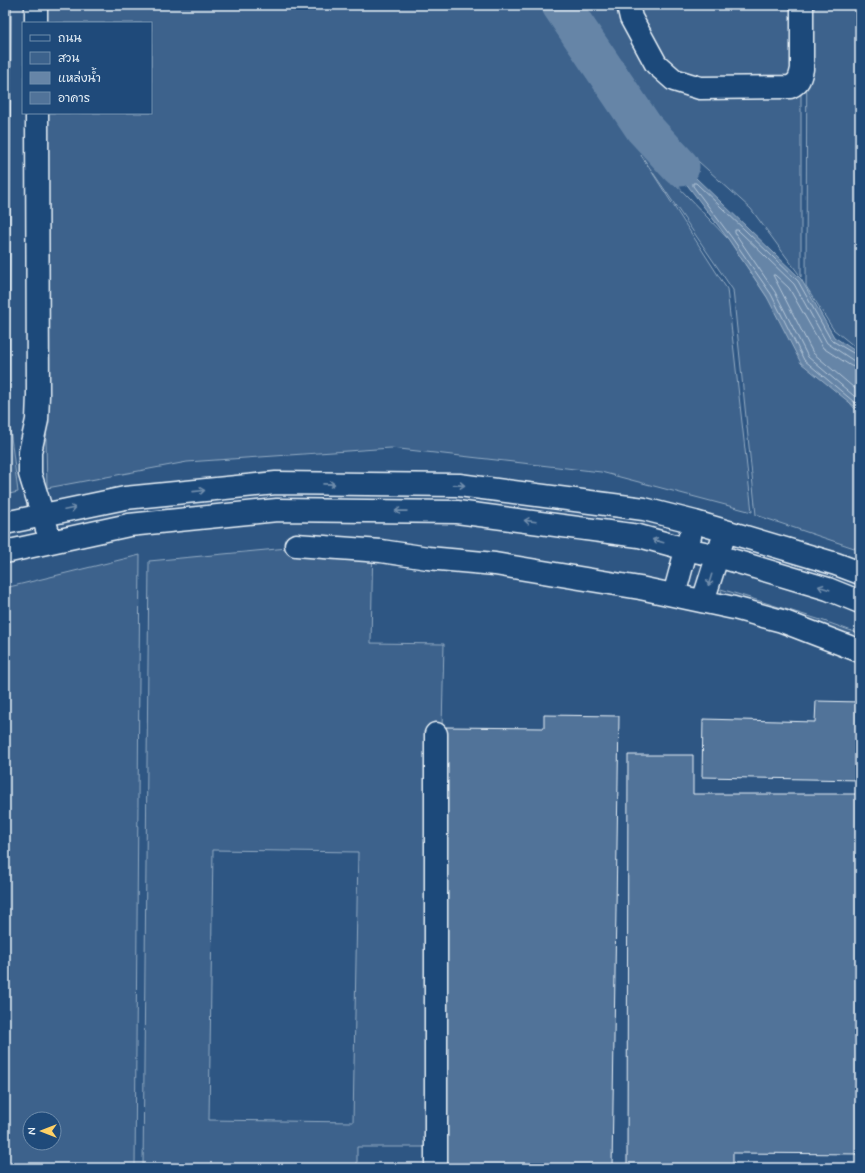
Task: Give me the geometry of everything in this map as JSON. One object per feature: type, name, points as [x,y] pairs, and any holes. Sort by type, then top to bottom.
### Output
[{"type":"street","points":[[36,5],[36,22]]},
{"type":"street","points":[[628,5],[631,18],[656,64],[674,80],[700,88],[790,86],[796,84],[800,78],[802,69],[802,5]]},
{"type":"street","points":[[38,114],[38,395],[37,420],[30,452],[30,474],[50,542]]},
{"type":"street","points":[[5,523],[125,498],[276,483],[459,485],[644,509],[695,522],[836,564],[860,573]]},
{"type":"street","points":[[5,552],[128,525],[277,510],[457,512],[639,536],[718,556],[828,589],[860,602]]},
{"type":"street","points":[[674,595],[695,522]]},
{"type":"street","points":[[703,601],[725,531]]},
{"type":"street","points":[[296,545],[381,551],[428,558],[495,564],[674,595],[782,621],[860,650]]},
{"type":"street","points":[[436,734],[436,1168]]},
{"type":"shaded area","points":[[5,5],[860,5],[860,1168],[5,1168]]},
{"type":"green space","points":[[37,5],[540,5],[627,133],[729,240],[767,297],[854,408],[860,412],[860,550],[756,515],[733,290],[641,155],[727,289],[752,512],[601,472],[391,448],[187,462],[47,488],[39,114],[152,114],[152,22],[37,22]]},
{"type":"green space","points":[[579,5],[801,5],[801,277],[751,209],[646,114]]},
{"type":"green space","points":[[807,5],[860,5],[860,351],[833,329],[806,286]]},
{"type":"green space","points":[[5,428],[10,429],[18,492],[5,495]]},
{"type":"green space","points":[[373,540],[371,643],[444,644],[432,1147],[357,1147],[357,1168],[143,1168],[149,561]],"holes":[[[213,850],[358,852],[353,1122],[209,1120]]]},
{"type":"green space","points":[[140,555],[135,1168],[5,1168],[5,588]]},
{"type":"green space","points":[[721,589],[824,621],[860,634],[860,653],[723,603]]},
{"type":"water","points":[[644,128],[801,279],[834,337],[860,354],[860,411],[801,363],[767,297],[729,240]]},
{"type":"building","points":[[5,5],[11,5],[9,425],[5,425]]},
{"type":"building","points":[[816,701],[860,702],[860,780],[702,777],[703,719],[815,722]]},
{"type":"building","points":[[544,715],[619,716],[612,1168],[439,1168],[446,727],[544,728]]},
{"type":"building","points":[[628,755],[693,755],[693,794],[860,794],[860,1154],[733,1153],[733,1168],[627,1168]]},
{"type":"waterway","points":[[561,5],[644,128],[680,167]]}]
